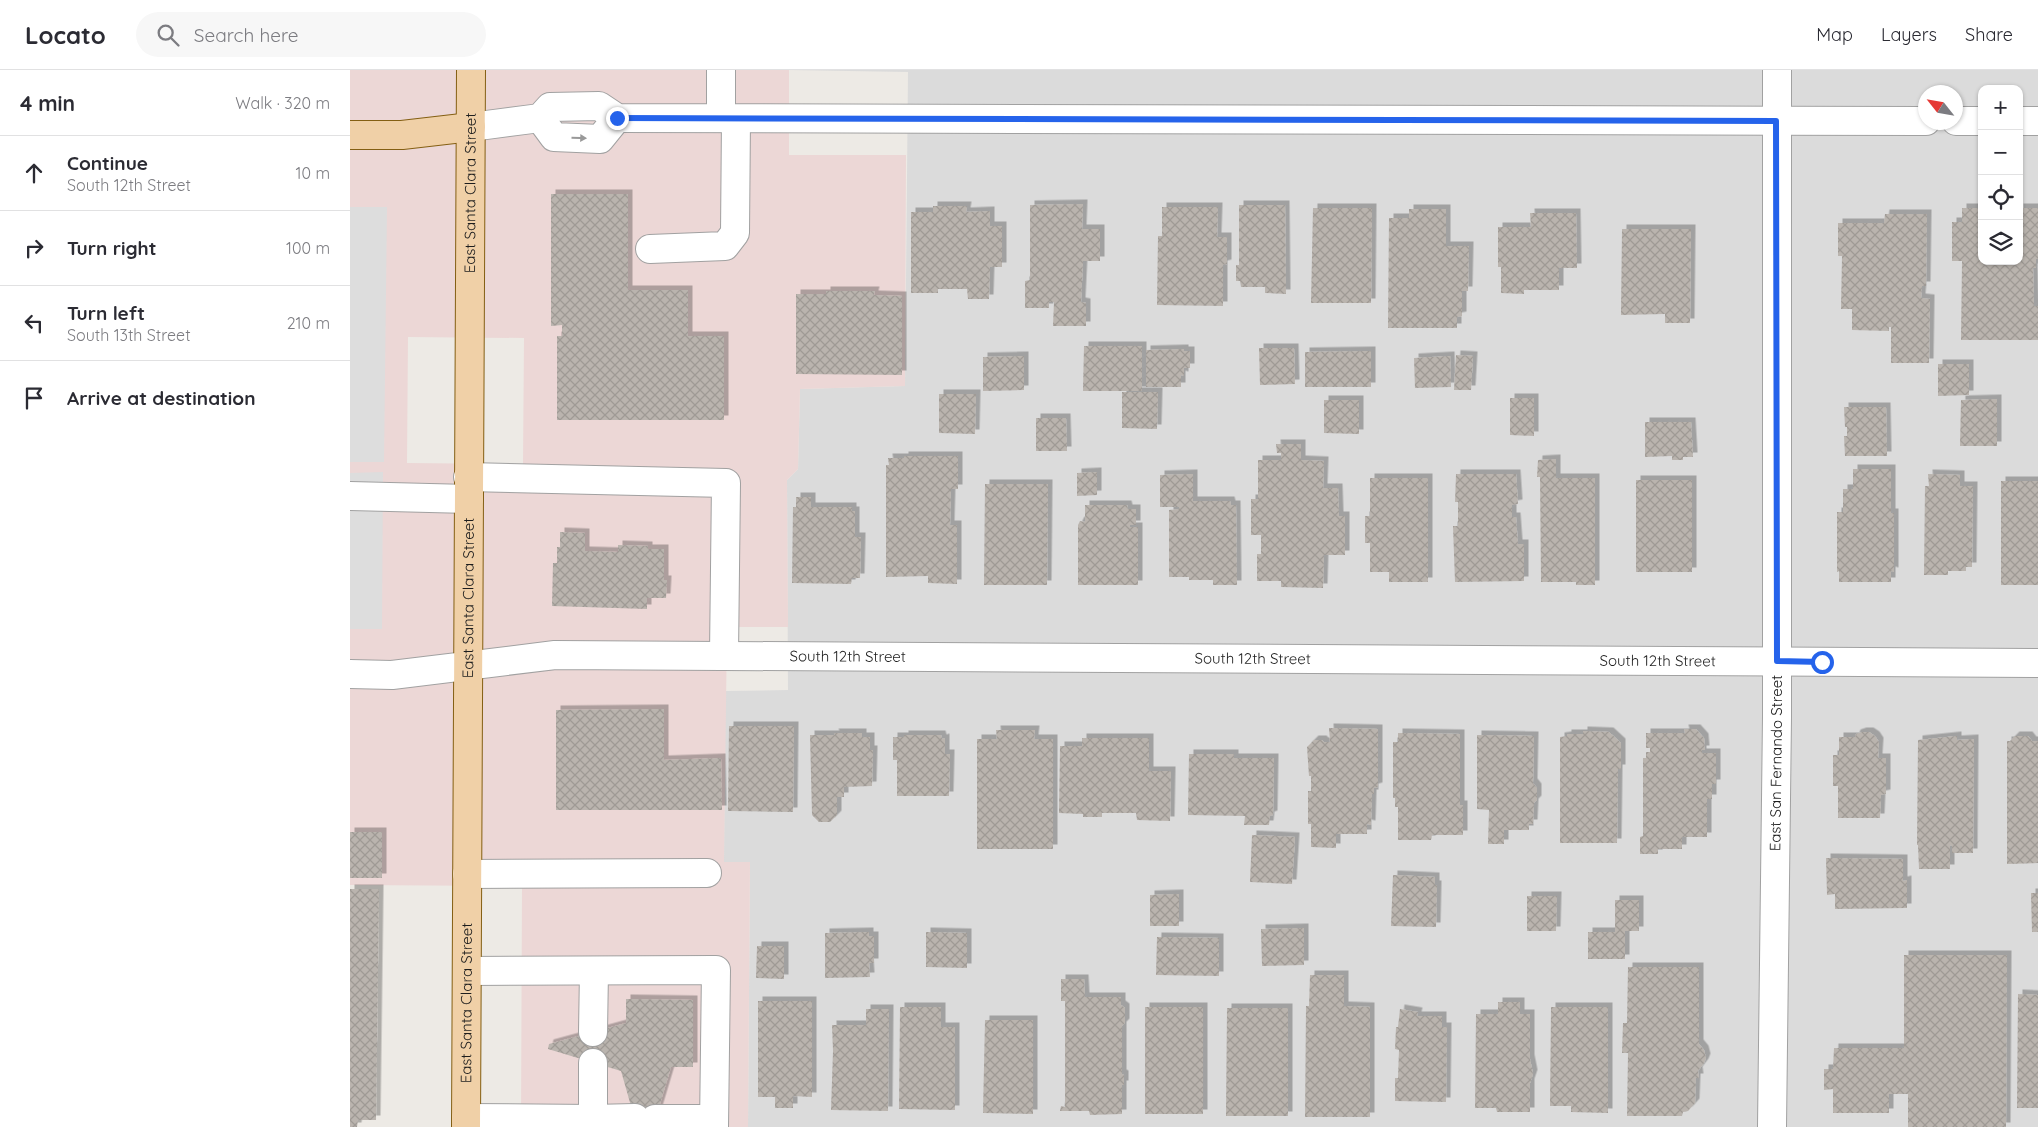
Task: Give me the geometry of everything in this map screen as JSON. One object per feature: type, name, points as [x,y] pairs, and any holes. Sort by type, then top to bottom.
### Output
[{"type":"main road","name":"East Santa Clara Street","points":[[466,1123],[470,70]]},
{"type":"main road","points":[[350,134],[402,135],[471,127]]},
{"type":"street","points":[[650,249],[725,246],[735,233],[728,119],[721,70]]},
{"type":"street","name":"East San Fernando Street","points":[[1772,1127],[1777,661],[1777,70]]},
{"type":"street","points":[[471,127],[540,118],[554,137],[600,138],[617,118],[1918,121]]},
{"type":"street","points":[[1963,121],[1978,121]]},
{"type":"street","points":[[2023,121],[2038,121]]},
{"type":"street","points":[[350,496],[468,488],[726,483],[724,655]]},
{"type":"street","name":"South 12th Street","points":[[350,674],[392,674],[555,655],[2038,663]]},
{"type":"street","points":[[467,874],[707,873]]},
{"type":"street","points":[[466,1123],[593,1118],[714,1123],[716,970],[467,971]]},
{"type":"street","points":[[593,1032],[594,971]]},
{"type":"street","points":[[593,1063],[593,1118]]},
{"type":"shaded area","points":[[350,70],[789,70],[789,155],[906,155],[905,386],[800,389],[798,469],[787,480],[788,627],[727,627],[724,862],[750,862],[748,1127],[521,1127],[522,886],[350,885]],"holes":[[[408,337],[524,338],[523,464],[407,463]]]},
{"type":"shaded area","points":[[789,70],[2038,70],[2038,1127],[748,1127],[750,863],[724,862],[725,691],[788,690],[787,480],[798,469],[800,389],[905,386],[908,72]]},
{"type":"shaded area","points":[[350,207],[387,207],[384,462],[350,462]]},
{"type":"shaded area","points":[[383,472],[382,629],[350,629],[350,473]]},
{"type":"building","points":[[551,194],[628,194],[628,290],[688,290],[688,336],[724,336],[724,420],[557,420],[557,336],[562,336],[562,325],[551,326]]},
{"type":"building","points":[[1083,204],[1082,229],[1100,229],[1100,261],[1083,261],[1081,302],[1086,303],[1086,326],[1053,326],[1054,302],[1049,302],[1049,308],[1025,308],[1025,281],[1030,280],[1030,205]]},
{"type":"building","points":[[1239,205],[1285,205],[1286,294],[1265,293],[1265,287],[1241,287],[1240,281],[1236,281],[1236,265],[1239,265]]},
{"type":"building","points":[[933,206],[967,206],[966,212],[990,211],[990,226],[1002,226],[1002,267],[990,267],[989,299],[968,299],[967,289],[938,289],[938,293],[911,293],[911,212],[933,212]]},
{"type":"building","points":[[1162,207],[1218,207],[1217,237],[1227,237],[1227,264],[1223,265],[1223,306],[1157,305],[1158,236],[1162,236]]},
{"type":"building","points":[[1313,208],[1372,208],[1371,303],[1311,303]]},
{"type":"building","points":[[1962,208],[1978,208],[1978,265],[2023,265],[2023,208],[2038,208],[2038,259],[2036,259],[2036,268],[2033,268],[2034,306],[2038,306],[2038,340],[1961,340],[1962,261],[1952,261],[1952,222],[1962,222]]},
{"type":"building","points":[[1409,209],[1446,209],[1446,246],[1469,246],[1468,291],[1462,291],[1462,316],[1457,317],[1457,328],[1388,328],[1389,218],[1409,218]]},
{"type":"building","points":[[1530,213],[1576,213],[1577,268],[1559,268],[1559,290],[1524,290],[1524,294],[1501,293],[1501,267],[1498,267],[1498,227],[1531,227]]},
{"type":"building","points":[[1885,214],[1927,214],[1926,286],[1922,286],[1921,298],[1930,299],[1929,363],[1891,363],[1891,327],[1889,327],[1889,331],[1852,330],[1852,309],[1841,309],[1842,256],[1838,256],[1838,223],[1884,223]]},
{"type":"building","points":[[1622,229],[1691,229],[1690,323],[1665,323],[1665,314],[1621,315]]},
{"type":"building","points":[[826,291],[875,291],[874,295],[902,296],[902,375],[796,374],[796,294],[826,294]]},
{"type":"building","points":[[1084,346],[1142,346],[1142,391],[1083,391]]},
{"type":"building","points":[[1259,348],[1294,348],[1295,384],[1260,385]]},
{"type":"building","points":[[1184,349],[1184,351],[1190,351],[1190,368],[1184,368],[1184,376],[1181,375],[1181,387],[1146,387],[1146,350]]},
{"type":"building","points":[[1371,351],[1371,387],[1305,387],[1305,352]]},
{"type":"building","points":[[1456,355],[1473,356],[1471,390],[1454,390]]},
{"type":"building","points":[[1024,356],[1024,390],[983,391],[983,357]]},
{"type":"building","points":[[1450,356],[1451,387],[1415,388],[1414,358]]},
{"type":"building","points":[[1938,364],[1969,364],[1969,395],[1938,396]]},
{"type":"building","points":[[1122,392],[1158,392],[1157,429],[1122,428]]},
{"type":"building","points":[[939,394],[976,394],[975,434],[939,433]]},
{"type":"building","points":[[1510,398],[1534,398],[1534,436],[1510,435]]},
{"type":"building","points":[[1997,399],[1997,446],[1960,446],[1961,400]]},
{"type":"building","points":[[1324,400],[1359,400],[1359,434],[1324,433]]},
{"type":"building","points":[[1844,407],[1886,407],[1887,456],[1845,456],[1844,436],[1847,436],[1847,427],[1845,427]]},
{"type":"building","points":[[1036,418],[1066,418],[1067,451],[1036,451]]},
{"type":"building","points":[[1645,422],[1691,422],[1693,457],[1683,457],[1683,460],[1672,460],[1672,456],[1645,457]]},
{"type":"building","points":[[1276,444],[1301,444],[1301,460],[1324,461],[1323,488],[1338,488],[1339,516],[1345,516],[1345,555],[1324,555],[1323,588],[1281,587],[1281,581],[1257,581],[1257,554],[1261,554],[1261,535],[1251,535],[1251,499],[1258,499],[1258,460],[1281,460],[1281,453],[1277,453]]},
{"type":"building","points":[[904,456],[958,456],[958,489],[951,489],[950,525],[957,525],[957,584],[928,583],[928,576],[886,577],[886,465],[889,465],[888,458],[904,458]]},
{"type":"building","points":[[1556,459],[1556,478],[1595,478],[1595,585],[1576,585],[1576,582],[1541,582],[1540,477],[1537,477],[1538,460]]},
{"type":"building","points":[[1853,469],[1891,469],[1891,513],[1894,513],[1894,572],[1891,571],[1891,582],[1839,582],[1839,571],[1837,572],[1837,512],[1843,512],[1843,489],[1853,489]]},
{"type":"building","points":[[1097,472],[1097,495],[1077,496],[1077,473]]},
{"type":"building","points":[[1193,474],[1193,501],[1230,501],[1231,505],[1236,505],[1237,585],[1213,585],[1213,580],[1189,580],[1189,577],[1169,577],[1169,510],[1179,509],[1179,507],[1160,507],[1160,475]]},
{"type":"building","points":[[1456,474],[1516,474],[1518,504],[1512,505],[1512,517],[1516,517],[1518,544],[1524,544],[1524,581],[1455,582],[1453,526],[1458,526],[1458,502],[1455,502]]},
{"type":"building","points":[[1928,474],[1960,475],[1960,486],[1973,486],[1972,567],[1966,567],[1966,571],[1948,571],[1948,575],[1924,575],[1925,486],[1929,486]]},
{"type":"building","points":[[1370,478],[1428,478],[1428,582],[1389,582],[1389,572],[1370,572],[1370,543],[1365,543],[1365,516],[1370,516]]},
{"type":"building","points":[[1636,480],[1692,480],[1692,572],[1636,572]]},
{"type":"building","points":[[2001,481],[2038,481],[2038,585],[2001,585]]},
{"type":"building","points":[[985,484],[1048,484],[1047,585],[984,585]]},
{"type":"building","points":[[796,497],[811,497],[811,507],[852,507],[852,511],[855,511],[855,537],[861,537],[860,578],[852,578],[851,584],[792,583],[793,507],[796,507]]},
{"type":"building","points":[[1085,505],[1127,505],[1128,509],[1136,509],[1136,525],[1130,525],[1130,527],[1138,527],[1138,585],[1078,585],[1078,525],[1080,521],[1085,522]]},
{"type":"building","points":[[560,532],[585,533],[585,551],[618,552],[618,545],[648,546],[648,549],[664,549],[664,580],[667,580],[666,598],[647,598],[647,609],[552,606],[553,563],[557,563],[557,547],[560,547]]},
{"type":"building","points":[[664,709],[664,760],[721,758],[722,810],[556,810],[556,710]]},
{"type":"building","points":[[729,726],[794,726],[793,812],[728,811]]},
{"type":"building","points":[[1329,728],[1378,729],[1378,787],[1374,788],[1374,794],[1372,794],[1371,825],[1367,824],[1367,834],[1336,834],[1336,848],[1311,847],[1311,824],[1308,824],[1308,791],[1311,791],[1311,776],[1309,776],[1307,747],[1314,740],[1330,742]]},
{"type":"building","points":[[1684,729],[1696,729],[1704,738],[1705,750],[1702,750],[1702,753],[1716,753],[1716,784],[1712,784],[1712,799],[1707,799],[1707,837],[1682,837],[1682,849],[1658,849],[1658,854],[1640,854],[1640,837],[1643,836],[1643,758],[1646,758],[1646,752],[1650,752],[1650,748],[1646,748],[1646,733],[1685,733]]},
{"type":"building","points":[[996,730],[1035,730],[1034,739],[1053,739],[1053,849],[977,849],[977,739],[997,739]]},
{"type":"building","points":[[1583,731],[1609,732],[1621,743],[1621,769],[1618,769],[1617,843],[1560,843],[1560,737],[1567,736],[1567,734],[1583,734]]},
{"type":"building","points":[[1869,732],[1875,736],[1879,742],[1878,758],[1886,758],[1886,794],[1881,795],[1880,818],[1838,818],[1838,786],[1833,786],[1833,755],[1839,755],[1839,737],[1855,737],[1856,734]]},
{"type":"building","points":[[834,733],[862,733],[862,737],[870,737],[870,750],[873,750],[872,786],[844,787],[844,797],[837,797],[837,815],[830,822],[819,822],[812,815],[810,735],[835,735]]},
{"type":"building","points":[[1398,733],[1460,734],[1460,805],[1463,805],[1463,835],[1432,835],[1431,840],[1398,840],[1398,807],[1395,807],[1395,798],[1393,798],[1393,742],[1398,742]]},
{"type":"building","points":[[904,735],[941,735],[942,739],[945,738],[945,754],[950,754],[949,796],[897,796],[897,760],[893,760],[893,737],[904,737]]},
{"type":"building","points":[[1477,735],[1534,736],[1533,783],[1537,788],[1537,800],[1534,803],[1533,824],[1529,824],[1529,830],[1504,830],[1504,844],[1488,844],[1489,810],[1477,809]]},
{"type":"building","points":[[1957,736],[1957,740],[1974,739],[1973,853],[1952,853],[1952,846],[1950,845],[1950,869],[1919,869],[1917,845],[1918,740]]},
{"type":"building","points":[[2015,736],[2028,736],[2032,741],[2038,741],[2038,863],[2007,864],[2007,741],[2010,741]]},
{"type":"building","points":[[1082,738],[1149,738],[1149,771],[1171,771],[1170,821],[1137,820],[1136,813],[1102,813],[1102,817],[1083,817],[1083,814],[1059,813],[1060,746],[1082,746]]},
{"type":"building","points":[[1189,754],[1234,754],[1234,758],[1274,758],[1273,815],[1270,816],[1269,825],[1244,825],[1245,816],[1188,815]]},
{"type":"building","points":[[350,832],[382,832],[382,878],[350,878]]},
{"type":"building","points":[[1252,835],[1295,837],[1292,884],[1250,882]]},
{"type":"building","points":[[1826,858],[1903,859],[1903,881],[1907,880],[1907,908],[1835,909],[1835,894],[1827,895]]},
{"type":"building","points":[[1393,875],[1435,877],[1435,885],[1437,885],[1436,927],[1391,926]]},
{"type":"building","points":[[350,889],[379,889],[376,1120],[358,1120],[357,1127],[350,1127]]},
{"type":"building","points":[[2031,893],[2038,893],[2038,932],[2032,932]]},
{"type":"building","points":[[1179,894],[1179,926],[1150,926],[1150,895]]},
{"type":"building","points":[[1527,896],[1557,896],[1556,931],[1527,931]]},
{"type":"building","points":[[1615,900],[1639,900],[1639,931],[1625,931],[1625,959],[1588,959],[1588,932],[1615,932]]},
{"type":"building","points":[[1304,928],[1304,965],[1262,966],[1261,929]]},
{"type":"building","points":[[869,932],[869,936],[874,936],[874,963],[869,963],[870,977],[825,978],[825,933]]},
{"type":"building","points":[[926,932],[967,933],[967,968],[926,967]]},
{"type":"building","points":[[1157,937],[1219,938],[1219,976],[1156,975]]},
{"type":"building","points":[[757,946],[784,946],[784,979],[756,978]]},
{"type":"building","points":[[1904,955],[2007,955],[2006,1127],[1908,1127],[1908,1094],[1889,1094],[1889,1113],[1833,1113],[1833,1089],[1824,1090],[1824,1069],[1833,1069],[1834,1048],[1904,1048]]},
{"type":"building","points":[[1628,967],[1699,967],[1699,1044],[1704,1050],[1706,1058],[1698,1071],[1699,1078],[1696,1078],[1695,1103],[1688,1111],[1683,1112],[1682,1116],[1627,1116],[1628,1053],[1622,1053],[1623,1023],[1627,1023]]},
{"type":"building","points":[[1310,975],[1344,975],[1344,1006],[1370,1007],[1370,1117],[1305,1117],[1306,1006],[1309,1006]]},
{"type":"building","points":[[1061,979],[1084,979],[1085,997],[1121,997],[1121,1005],[1125,1008],[1125,1023],[1122,1026],[1122,1074],[1124,1075],[1124,1085],[1122,1085],[1122,1114],[1090,1115],[1089,1111],[1060,1111],[1061,1106],[1065,1107],[1065,1001],[1061,1001]]},
{"type":"building","points":[[2018,994],[2038,995],[2038,1108],[2017,1108]]},
{"type":"building","points":[[626,999],[693,1000],[693,1067],[671,1067],[653,1127],[637,1127],[621,1071],[548,1049],[549,1044],[626,1023]]},
{"type":"building","points":[[758,1001],[812,1001],[812,1097],[793,1096],[793,1108],[775,1108],[775,1097],[758,1097]]},
{"type":"building","points":[[1498,1002],[1520,1002],[1520,1014],[1530,1014],[1530,1059],[1533,1074],[1530,1083],[1530,1112],[1497,1112],[1496,1108],[1475,1108],[1476,1014],[1498,1014]]},
{"type":"building","points":[[900,1007],[941,1007],[941,1027],[955,1027],[955,1110],[899,1109]]},
{"type":"building","points":[[1145,1007],[1203,1007],[1203,1114],[1145,1114]]},
{"type":"building","points":[[1551,1007],[1608,1007],[1608,1113],[1571,1112],[1571,1106],[1550,1106]]},
{"type":"building","points":[[1227,1008],[1288,1008],[1288,1116],[1226,1116]]},
{"type":"building","points":[[866,1009],[889,1009],[888,1111],[831,1110],[832,1025],[866,1025]]},
{"type":"building","points":[[1400,1009],[1418,1012],[1417,1016],[1442,1016],[1442,1027],[1447,1027],[1446,1102],[1395,1101],[1395,1078],[1398,1078],[1399,1050],[1395,1049],[1396,1027],[1398,1027]]},
{"type":"building","points":[[985,1020],[1033,1020],[1033,1114],[983,1113]]},
{"type":"route","points":[[617,118],[1776,121],[1777,661],[1822,662]]}]
